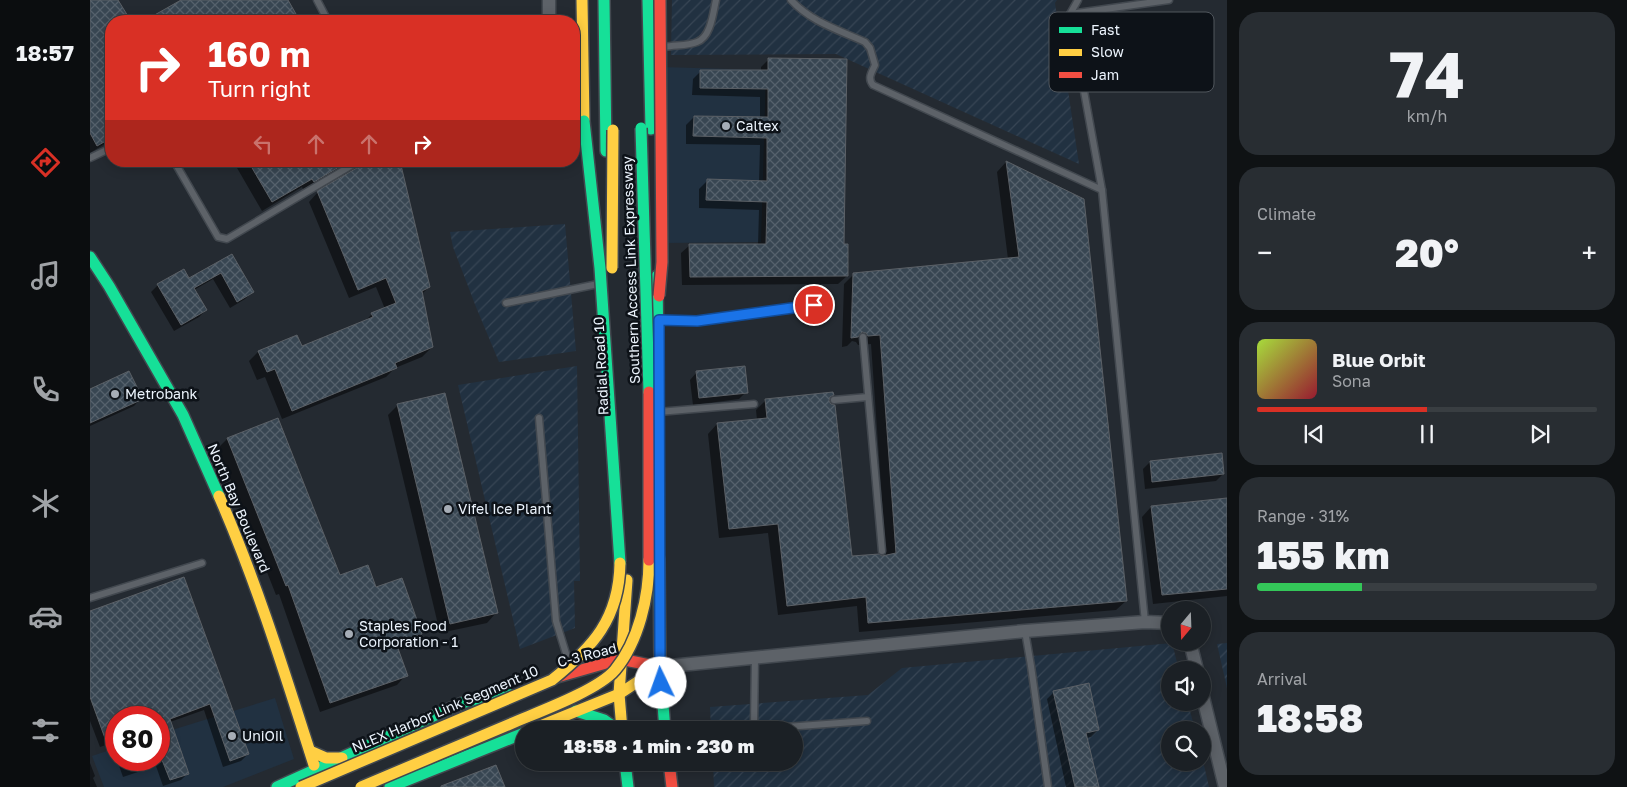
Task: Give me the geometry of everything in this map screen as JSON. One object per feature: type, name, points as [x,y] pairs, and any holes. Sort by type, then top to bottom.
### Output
[{"type":"main road","points":[[582,0],[584,121],[600,268],[611,412]]},
{"type":"main road","name":"Radial Road 10","points":[[604,0],[606,170],[627,578],[620,659],[620,721]]},
{"type":"main road","points":[[648,0],[652,172],[659,320],[654,412],[660,667],[664,721]]},
{"type":"main road","points":[[361,787],[544,710],[599,684],[615,670],[629,649],[637,630],[649,583],[654,412],[662,262],[660,0]]},
{"type":"main road","name":"Southern Access Link Expressway","points":[[641,128],[654,412]]},
{"type":"main road","name":"Southern Access Link Expressway","points":[[611,412],[613,130]]},
{"type":"main road","points":[[606,170],[652,172]]},
{"type":"main road","name":"North Bay Boulevard","points":[[90,257],[109,286],[183,415],[238,537],[284,670],[321,787]]},
{"type":"main road","name":"NLEX Harbor Link Segment 10","points":[[301,787],[552,680],[580,657],[600,635],[607,625],[614,607],[620,573],[611,412]]},
{"type":"main road","points":[[575,673],[598,650],[614,625],[625,597]]},
{"type":"main road","name":"C-3 Road","points":[[277,787],[462,703],[620,659],[660,667]]},
{"type":"main road","points":[[553,721],[619,694],[660,667]]},
{"type":"main road","points":[[576,712],[596,716],[606,721]]},
{"type":"main road","points":[[390,787],[515,736]]},
{"type":"main road","points":[[310,751],[326,758],[342,758]]},
{"type":"main road","points":[[626,771],[628,787]]},
{"type":"main road","points":[[670,771],[672,787]]},
{"type":"street","points":[[549,0],[549,15]]},
{"type":"street","points":[[580,131],[606,170]]},
{"type":"street","points":[[660,667],[755,656],[1025,631],[1145,622],[1161,623]]},
{"type":"street","points":[[1206,711],[1225,787]]},
{"type":"lane","points":[[316,0],[325,15]]},
{"type":"lane","points":[[649,49],[696,42],[704,37],[712,19],[716,0]]},
{"type":"lane","points":[[791,0],[808,15],[868,45],[875,65],[870,77],[870,82],[873,85],[1102,190]]},
{"type":"lane","points":[[1071,12],[1078,0]]},
{"type":"lane","points":[[1084,12],[1169,0]]},
{"type":"lane","points":[[1084,92],[1102,190],[1145,622]]},
{"type":"lane","points":[[90,158],[105,151]]},
{"type":"lane","points":[[177,167],[218,237],[227,239],[349,167]]},
{"type":"lane","points":[[506,303],[612,282]]},
{"type":"lane","points":[[659,320],[697,321],[814,305]]},
{"type":"lane","points":[[863,337],[882,551]]},
{"type":"lane","points":[[834,400],[868,397]]},
{"type":"lane","points":[[654,412],[754,404]]},
{"type":"lane","points":[[538,418],[556,621],[575,673]]},
{"type":"lane","points":[[90,598],[202,563]]},
{"type":"lane","points":[[1025,631],[1048,787]]},
{"type":"lane","points":[[755,656],[754,725],[759,729],[867,721]]},
{"type":"shaded area","points":[[672,0],[1057,0],[1055,3],[1056,12],[1049,12],[1049,92],[1068,92],[1079,164],[836,54],[671,55]]},
{"type":"shaded area","points":[[661,67],[766,70],[761,242],[661,243]]},
{"type":"shaded area","points":[[565,224],[576,351],[499,362],[453,247],[450,232]]},
{"type":"shaded area","points":[[577,366],[580,581],[574,581],[575,628],[520,649],[458,385]]},
{"type":"shaded area","points":[[1227,643],[1227,688],[1217,644]]},
{"type":"shaded area","points":[[1161,644],[1161,651],[1174,651],[1177,661],[1161,661],[1161,711],[1190,711],[1193,721],[1161,721],[1161,771],[1205,771],[1209,787],[714,787],[713,771],[803,771],[803,721],[711,721],[710,707],[868,695],[902,668]]},
{"type":"shaded area","points":[[275,698],[294,759],[223,787],[104,787],[92,756],[105,752],[105,771],[170,771],[170,731]]},
{"type":"building","points":[[90,0],[118,0],[127,15],[105,15],[105,141],[97,146],[90,133]]},
{"type":"building","points":[[181,0],[288,0],[297,15],[155,15]]},
{"type":"building","points":[[768,58],[847,59],[844,244],[848,244],[848,276],[690,277],[689,244],[766,244],[767,202],[706,200],[707,179],[767,181],[767,138],[693,136],[694,116],[768,117],[768,89],[700,88],[700,70],[768,70]]},
{"type":"building","points":[[1006,161],[1084,199],[1127,601],[868,623],[866,597],[787,606],[778,524],[729,529],[717,423],[767,418],[765,399],[833,392],[834,395],[830,397],[829,401],[835,405],[852,556],[879,554],[882,556],[896,553],[880,335],[868,336],[862,332],[858,337],[851,338],[853,273],[1019,257]]},
{"type":"building","points":[[252,167],[339,167],[314,182],[312,179],[272,202]]},
{"type":"building","points":[[359,167],[401,167],[430,287],[422,291],[433,347],[395,363],[397,368],[292,411],[275,369],[267,372],[258,351],[297,335],[302,346],[373,317],[371,313],[396,303],[386,278],[358,290],[317,191]]},
{"type":"building","points":[[232,254],[254,292],[237,302],[221,273],[194,288],[207,310],[181,325],[157,284],[184,269],[189,278]]},
{"type":"building","points":[[745,366],[748,393],[699,398],[696,371]]},
{"type":"building","name":"Metrobank","points":[[129,371],[143,399],[90,423],[90,389]]},
{"type":"building","name":"Vifel Ice Plant","points":[[445,393],[498,613],[450,624],[397,404]]},
{"type":"building","points":[[278,418],[340,575],[368,565],[376,587],[402,578],[422,634],[396,643],[408,676],[330,703],[288,585],[286,586],[227,438]]},
{"type":"building","points":[[1222,453],[1224,474],[1152,482],[1150,461]]},
{"type":"building","points":[[1227,498],[1227,589],[1162,595],[1151,506]]},
{"type":"building","points":[[184,577],[249,754],[230,761],[210,704],[170,719],[170,706],[105,706],[105,738],[90,697],[90,611]]},
{"type":"building","points":[[1089,683],[1099,730],[1086,733],[1099,787],[1075,787],[1053,691]]},
{"type":"building","points":[[170,719],[189,774],[170,780],[166,771],[170,771]]},
{"type":"building","points":[[496,765],[505,787],[441,787],[441,786]]},
{"type":"traffic: fast","points":[[604,0],[606,151]]},
{"type":"traffic: fast","points":[[648,0],[651,129]]},
{"type":"traffic: fast","points":[[584,121],[600,268],[620,563]]},
{"type":"traffic: fast","points":[[641,128],[649,392]]},
{"type":"traffic: fast","points":[[90,257],[109,286],[183,415],[219,496]]},
{"type":"traffic: fast","points":[[657,276],[658,357]]},
{"type":"traffic: fast","points":[[659,559],[660,667],[664,721]]},
{"type":"traffic: fast","points":[[277,787],[462,703],[506,691]]},
{"type":"traffic: fast","points":[[576,711],[605,721]]},
{"type":"traffic: fast","points":[[390,787],[515,737]]},
{"type":"traffic: fast","points":[[626,771],[628,787]]},
{"type":"traffic: slow","points":[[582,0],[584,121]]},
{"type":"traffic: slow","points":[[612,268],[613,130]]},
{"type":"traffic: slow","points":[[219,496],[258,595],[314,765]]},
{"type":"traffic: slow","points":[[361,787],[554,706],[607,678],[615,670],[630,646],[641,618],[645,603],[649,560]]},
{"type":"traffic: slow","points":[[301,787],[552,680],[580,656],[601,630],[615,600],[620,563]]},
{"type":"traffic: slow","points":[[621,721],[619,694],[627,580]]},
{"type":"traffic: slow","points":[[552,721],[619,694],[660,667]]},
{"type":"traffic: slow","points":[[310,751],[326,758],[342,758]]},
{"type":"traffic: jam","points":[[659,296],[662,262],[660,0]]},
{"type":"traffic: jam","points":[[649,392],[649,560]]},
{"type":"traffic: jam","points":[[557,677],[620,659],[660,667]]},
{"type":"traffic: jam","points":[[670,771],[672,787]]},
{"type":"place","name":"Caltex","points":[[726,126]]},
{"type":"place","name":"Metrobank","points":[[115,394]]},
{"type":"place","name":"Vifel Ice Plant","points":[[448,509]]},
{"type":"place","name":"Staples Food Corporation - 1","points":[[349,634]]},
{"type":"place","name":"UniOil","points":[[232,736]]},
{"type":"route","points":[[661,683],[658,412],[659,320],[697,321],[814,305]]}]
